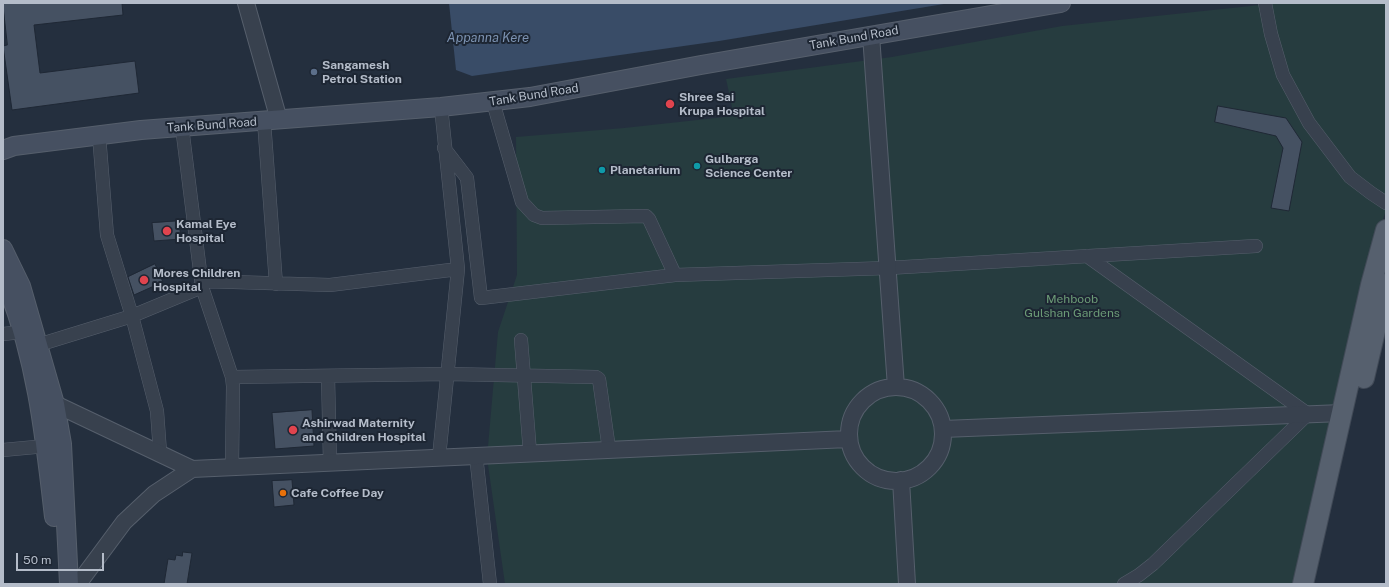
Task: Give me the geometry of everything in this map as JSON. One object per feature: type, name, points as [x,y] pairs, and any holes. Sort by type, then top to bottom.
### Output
[{"type":"main road","name":"Tank Bund Road","points":[[3,150],[14,146],[141,130],[441,107],[530,97],[701,65],[1062,3]]},
{"type":"main road","points":[[1302,584],[1371,285],[1386,230]]},
{"type":"main road","points":[[3,249],[21,286],[55,404],[62,444],[69,584]]},
{"type":"main road","points":[[3,277],[11,295],[22,332],[33,376],[46,446],[59,562],[60,584]]},
{"type":"main road","points":[[1316,584],[1386,284]]},
{"type":"street","points":[[246,3],[271,121],[276,284]]},
{"type":"street","points":[[1265,3],[1271,34],[1283,75],[1309,123],[1350,177],[1386,203]]},
{"type":"street","points":[[871,35],[896,387]]},
{"type":"street","points":[[493,102],[522,202],[534,215],[542,218],[646,216],[649,219],[675,275]]},
{"type":"street","points":[[439,457],[458,269],[444,148],[441,107]]},
{"type":"street","points":[[182,127],[201,284],[232,377],[232,467]]},
{"type":"street","points":[[99,135],[107,235],[132,316],[158,411],[160,452]]},
{"type":"street","points":[[444,148],[467,178],[481,298],[675,275],[888,268],[1256,246]]},
{"type":"street","points":[[1087,256],[1308,414]]},
{"type":"street","points":[[38,346],[132,316],[201,284],[330,285],[458,269]]},
{"type":"street","points":[[3,334],[22,332]]},
{"type":"street","points":[[522,340],[530,453]]},
{"type":"street","points":[[232,377],[448,374],[598,378],[609,450]]},
{"type":"street","points":[[328,376],[330,463]]},
{"type":"street","points":[[896,387],[917,392],[932,403],[942,423],[943,441],[938,457],[933,465],[914,478],[892,482],[872,476],[855,459],[848,439],[850,419],[860,403],[875,392],[896,387]]},
{"type":"street","points":[[55,404],[192,468],[848,439]]},
{"type":"street","points":[[943,429],[1308,414],[1342,414]]},
{"type":"street","points":[[1124,584],[1153,564],[1308,414]]},
{"type":"street","points":[[3,450],[46,446]]},
{"type":"street","points":[[476,455],[490,584]]},
{"type":"street","points":[[78,584],[124,522],[154,494],[192,468]]},
{"type":"street","points":[[901,480],[906,584]]},
{"type":"green space","name":"Mehboob Gulshan Gardens","points":[[1279,3],[1386,3],[1386,210],[1365,277],[1293,584],[505,584],[487,458],[498,332],[517,275],[516,137],[624,128],[734,116],[726,79],[892,57],[1062,26]]},
{"type":"water","name":"Appanna Kere","points":[[449,3],[950,3],[719,41],[472,76],[456,70]]},
{"type":"building","points":[[3,3],[122,3],[123,15],[34,25],[40,73],[135,61],[139,93],[12,110],[3,46],[7,45]]},
{"type":"building","points":[[1218,106],[1286,118],[1302,142],[1289,211],[1271,208],[1283,148],[1276,136],[1215,122]]},
{"type":"building","name":"Kamal Eye Hospital","points":[[179,221],[181,239],[154,241],[152,223]]},
{"type":"building","name":"Mores Children Hospital","points":[[155,264],[163,282],[134,295],[128,277]]},
{"type":"building","name":"Ashirwad Maternity and Children Hospital","points":[[312,410],[314,446],[275,449],[272,413]]},
{"type":"building","name":"Cafe Coffee Day","points":[[292,480],[294,505],[274,507],[272,481]]},
{"type":"building","points":[[183,552],[192,553],[187,584],[164,584],[168,559],[175,560],[176,555],[182,556]]},
{"type":"place","name":"Sangamesh Petrol Station","points":[[314,72]]},
{"type":"place","name":"Shree Sai Krupa Hospital","points":[[670,104]]},
{"type":"place","name":"Gulbarga Science Center","points":[[697,166]]},
{"type":"place","name":"Planetarium","points":[[602,170]]},
{"type":"place","name":"Kamal Eye Hospital","points":[[167,231]]},
{"type":"place","name":"Mores Children Hospital","points":[[144,280]]},
{"type":"place","name":"Ashirwad Maternity and Children Hospital","points":[[293,430]]},
{"type":"place","name":"Cafe Coffee Day","points":[[283,493]]}]
